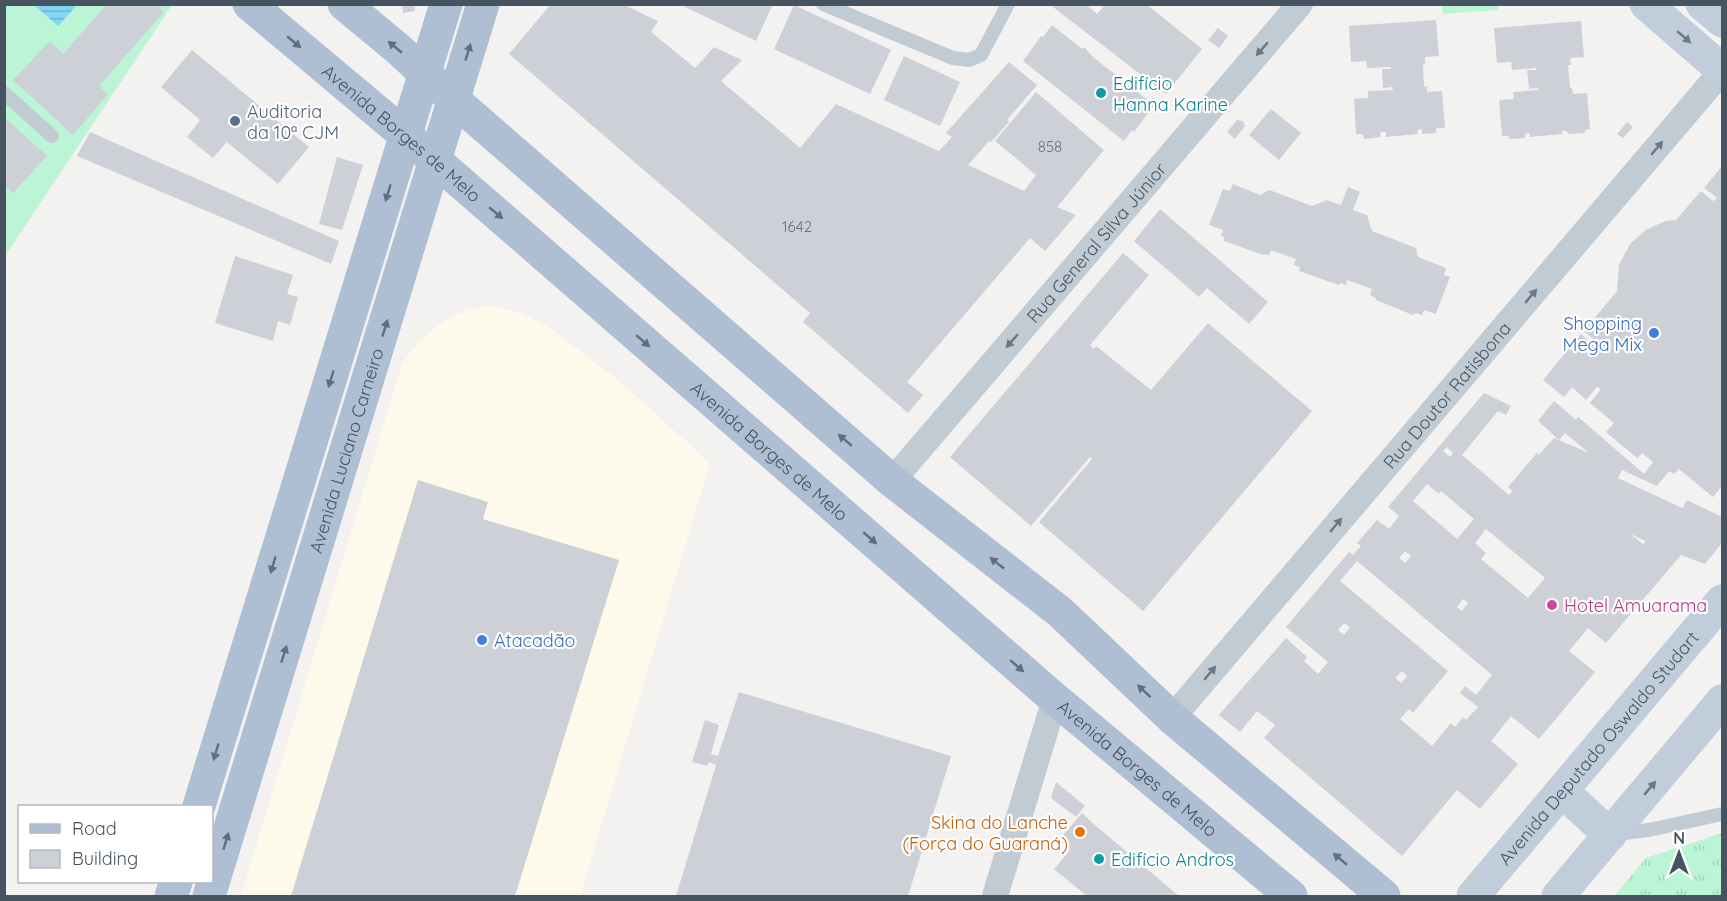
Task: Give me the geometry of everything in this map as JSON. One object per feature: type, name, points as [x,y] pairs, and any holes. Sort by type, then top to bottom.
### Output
[{"type":"main road","name":"Avenida Borges de Melo","points":[[249,4],[436,161],[1054,699],[1291,897]]},
{"type":"main road","points":[[344,4],[892,481],[1060,612],[1172,718],[1384,897]]},
{"type":"main road","name":"Avenida Luciano Carneiro","points":[[200,805],[446,4]]},
{"type":"main road","name":"Avenida Luciano Carneiro","points":[[209,897],[483,4]]},
{"type":"street","name":"Rua General Silva Júnior","points":[[892,481],[1300,4]]},
{"type":"street","points":[[1646,4],[1722,71]]},
{"type":"street","points":[[1702,4],[1722,21]]},
{"type":"street","name":"Rua Doutor Ratisbona","points":[[1172,718],[1722,71]]},
{"type":"street","name":"Avenida Deputado Oswaldo Studart","points":[[1473,897],[1722,601]]},
{"type":"street","points":[[995,897],[1054,699]]},
{"type":"street","points":[[1558,897],[1722,702]]},
{"type":"street","points":[[1562,791],[1610,835]]},
{"type":"lane","points":[[822,4],[953,58],[969,60],[981,55],[1008,4]]},
{"type":"lane","points":[[4,93],[52,136]]},
{"type":"lane","points":[[1610,835],[1649,830],[1722,814]]},
{"type":"shaded area","points":[[487,305],[515,311],[546,325],[619,381],[710,463],[580,896],[241,896],[402,364],[420,340],[445,320]]},
{"type":"green space","points":[[5,5],[172,5],[5,256]]},
{"type":"green space","points":[[1442,5],[1497,5],[1498,10],[1443,14]]},
{"type":"green space","points":[[1722,833],[1722,896],[1614,896],[1646,858]]},
{"type":"water","points":[[34,5],[77,5],[58,26]]},
{"type":"building","points":[[107,4],[163,4],[160,8],[164,12],[99,86],[108,94],[73,135],[13,80],[50,41],[63,54]]},
{"type":"building","points":[[402,4],[414,4],[415,11],[403,13]]},
{"type":"building","points":[[551,4],[622,4],[658,21],[651,32],[695,68],[714,47],[742,60],[721,81],[800,148],[836,104],[939,151],[952,137],[946,133],[1009,62],[1037,85],[1007,120],[1009,122],[968,165],[1024,191],[1036,175],[995,141],[1036,92],[1104,150],[1057,207],[1076,215],[1045,251],[1030,238],[907,382],[923,395],[908,413],[803,322],[810,313],[509,54]]},
{"type":"building","points":[[679,4],[773,4],[756,41]]},
{"type":"building","points":[[1055,4],[1085,4],[1097,14],[1106,4],[1146,4],[1202,49],[1166,94],[1053,7]]},
{"type":"building","points":[[794,5],[891,50],[870,94],[774,49]]},
{"type":"building","points":[[1436,20],[1439,56],[1425,57],[1424,87],[1427,86],[1427,92],[1442,91],[1445,128],[1436,128],[1436,133],[1422,134],[1422,129],[1417,130],[1418,134],[1386,137],[1386,132],[1380,132],[1381,137],[1364,139],[1363,134],[1356,134],[1354,99],[1368,98],[1368,91],[1393,90],[1392,87],[1383,88],[1382,69],[1391,69],[1391,67],[1367,68],[1366,61],[1351,62],[1349,26]]},
{"type":"building","points":[[1581,21],[1584,57],[1570,58],[1571,65],[1568,65],[1570,88],[1573,94],[1587,93],[1590,129],[1585,130],[1585,133],[1568,134],[1567,131],[1562,131],[1562,134],[1530,137],[1530,133],[1525,134],[1525,138],[1509,139],[1509,136],[1502,136],[1499,100],[1514,99],[1513,92],[1538,90],[1538,88],[1529,89],[1527,70],[1536,70],[1536,68],[1512,70],[1511,62],[1497,63],[1494,28]]},
{"type":"building","name":"Edifício Hanna Karine","points":[[1052,25],[1082,49],[1084,47],[1093,57],[1154,105],[1134,132],[1132,130],[1124,141],[1023,61]]},
{"type":"building","points":[[1218,28],[1228,36],[1219,48],[1208,40]]},
{"type":"building","points":[[192,50],[309,147],[278,184],[227,142],[213,158],[187,137],[200,120],[161,87]]},
{"type":"building","points":[[904,56],[960,82],[940,126],[884,100]]},
{"type":"building","points":[[1271,109],[1301,133],[1279,160],[1249,135]]},
{"type":"building","points":[[4,117],[47,156],[13,193],[4,185]]},
{"type":"building","points":[[1237,120],[1243,121],[1245,126],[1235,139],[1227,132]]},
{"type":"building","points":[[1627,122],[1633,127],[1623,138],[1617,134]]},
{"type":"building","points":[[90,132],[339,241],[331,264],[77,156]]},
{"type":"building","points":[[337,157],[363,165],[342,230],[319,224]]},
{"type":"building","points":[[1722,166],[1722,486],[1713,497],[1679,469],[1674,474],[1669,471],[1657,486],[1622,470],[1618,478],[1680,507],[1683,508],[1687,500],[1722,517],[1722,543],[1705,564],[1681,555],[1606,643],[1588,628],[1569,651],[1595,672],[1539,739],[1511,716],[1491,741],[1518,764],[1480,809],[1457,790],[1402,856],[1264,738],[1275,725],[1257,711],[1240,732],[1219,715],[1286,638],[1307,657],[1304,661],[1318,674],[1328,662],[1286,627],[1349,552],[1353,555],[1361,546],[1357,543],[1377,520],[1389,529],[1399,516],[1388,507],[1484,393],[1511,406],[1506,415],[1498,411],[1462,455],[1509,495],[1513,491],[1508,487],[1537,453],[1539,455],[1554,438],[1589,453],[1565,433],[1559,440],[1538,421],[1554,401],[1576,420],[1578,417],[1583,421],[1644,474],[1653,462],[1642,453],[1637,458],[1606,432],[1614,423],[1590,403],[1601,389],[1597,387],[1586,400],[1572,387],[1564,397],[1543,380],[1581,334],[1593,345],[1596,341],[1584,331],[1617,291],[1619,265],[1630,244],[1646,230],[1665,221],[1676,220],[1701,191],[1713,201],[1717,198],[1704,188]],"holes":[[[1447,447],[1453,453],[1450,457],[1443,451]],[[1427,484],[1439,494],[1441,491],[1474,519],[1457,539],[1413,501]],[[1486,529],[1545,578],[1528,598],[1481,559],[1486,553],[1475,543]],[[1630,534],[1646,541],[1643,544]],[[1405,551],[1411,556],[1405,563],[1399,558]],[[1357,561],[1492,675],[1476,695],[1465,686],[1460,693],[1478,707],[1466,720],[1463,717],[1455,727],[1451,723],[1432,746],[1400,719],[1409,709],[1413,713],[1448,671],[1340,581]],[[1463,599],[1468,603],[1462,611],[1457,607]],[[1344,623],[1350,627],[1344,635],[1338,630]],[[1402,671],[1407,676],[1401,683],[1395,678]]]},
{"type":"building","points":[[1233,184],[1260,195],[1269,190],[1312,206],[1327,200],[1341,205],[1348,187],[1360,192],[1353,210],[1367,215],[1372,231],[1416,248],[1418,257],[1446,268],[1444,275],[1450,277],[1436,314],[1424,310],[1422,315],[1416,313],[1413,315],[1376,300],[1370,295],[1372,289],[1347,280],[1346,285],[1340,283],[1339,285],[1299,271],[1300,267],[1294,265],[1296,259],[1271,250],[1269,255],[1263,255],[1224,241],[1224,237],[1221,236],[1223,230],[1209,225],[1223,189],[1230,191]]},
{"type":"building","points":[[1160,209],[1268,302],[1249,324],[1207,288],[1199,297],[1134,241]]},
{"type":"building","points":[[1123,253],[1149,275],[1090,345],[1094,349],[1096,346],[1151,390],[1208,323],[1312,411],[1143,611],[1039,522],[1092,459],[1090,457],[1031,526],[950,457]]},
{"type":"building","points":[[235,256],[293,275],[287,294],[298,297],[290,325],[278,321],[273,341],[215,323]]},
{"type":"building","name":"Atacadão","points":[[418,480],[488,502],[483,519],[619,560],[515,896],[291,896]]},
{"type":"building","points":[[739,692],[951,756],[908,896],[676,896],[716,765],[709,762],[707,766],[692,762],[705,720],[719,725],[711,754],[718,756]]},
{"type":"building","points":[[1056,782],[1085,806],[1076,817],[1051,798]]},
{"type":"building","name":"Edifício Andros","points":[[1082,813],[1179,896],[1087,896],[1054,869],[1070,850],[1059,840]]},
{"type":"place","name":"Edifício Hanna Karine","points":[[1101,93]]},
{"type":"place","name":"Auditoria da 10ª CJM","points":[[235,121]]},
{"type":"place","name":"Shopping Mega Mix","points":[[1654,333]]},
{"type":"place","name":"Hotel Amuarama","points":[[1552,605]]},
{"type":"place","name":"Atacadão","points":[[482,640]]},
{"type":"place","name":"Skina do Lanche (Força do Guaraná)","points":[[1080,832]]},
{"type":"place","name":"Edifício Andros","points":[[1099,859]]}]
